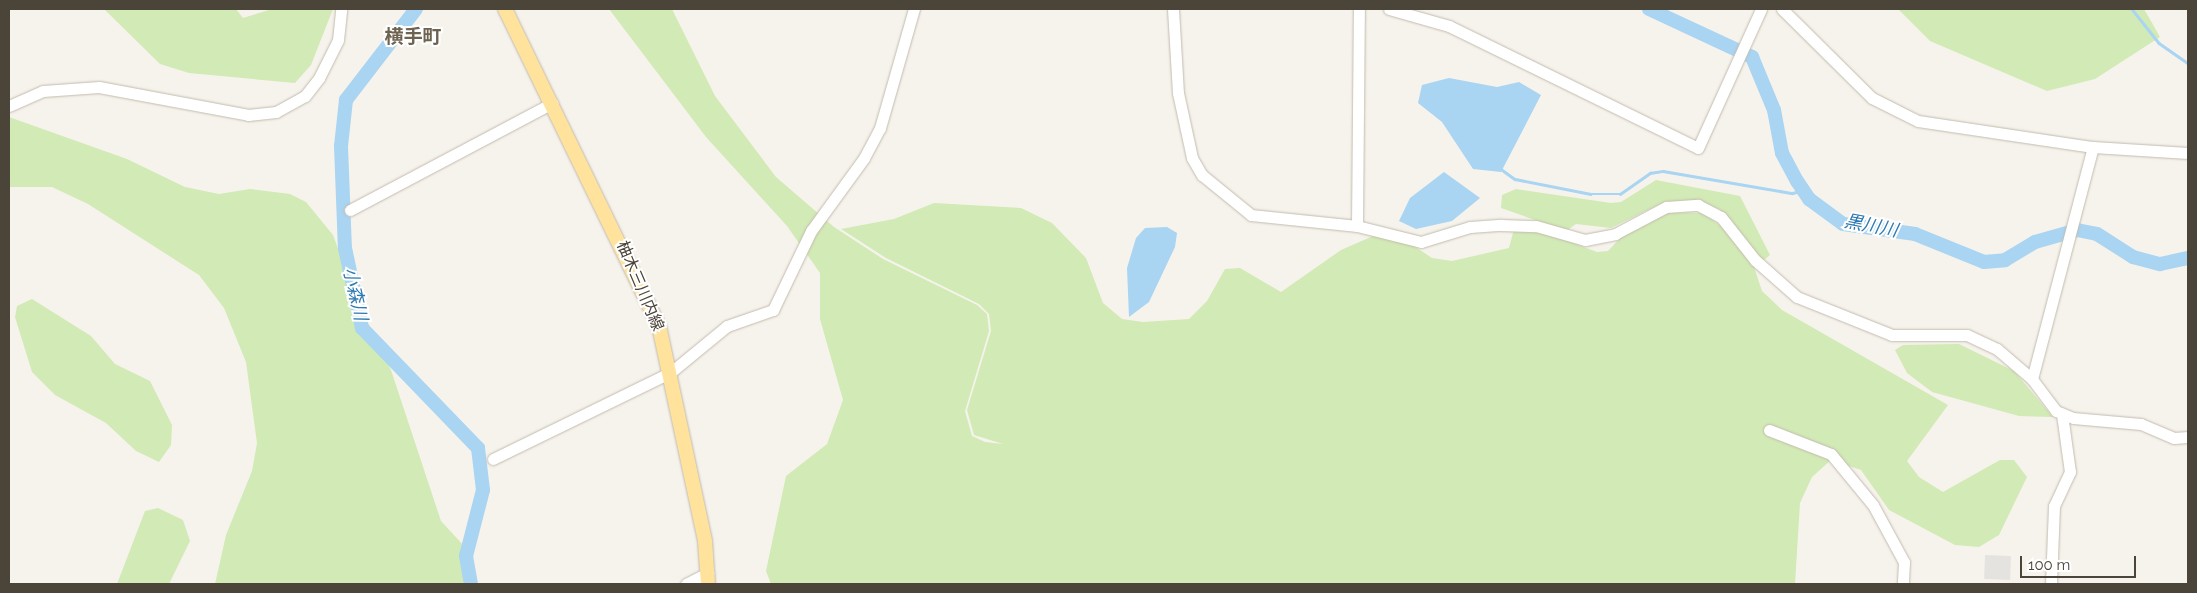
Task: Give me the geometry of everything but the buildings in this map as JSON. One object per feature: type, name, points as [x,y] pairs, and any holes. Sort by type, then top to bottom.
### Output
[{"type":"main road","name":"柚木三川内線","points":[[505,9],[648,299],[671,372],[708,579]]},
{"type":"street","points":[[9,106],[43,91],[99,86],[248,115],[276,112],[305,96],[319,78],[338,40],[341,9]]},
{"type":"street","points":[[493,459],[671,372],[712,334],[773,310],[811,231],[880,128],[914,9]]},
{"type":"street","points":[[1173,9],[1178,93],[1192,158],[1202,175],[1251,215],[1357,226],[1421,242],[1470,227],[1501,225],[1536,226],[1586,240],[1614,234],[1666,207],[1698,205],[1721,217],[1755,260],[1797,297],[1892,335],[1967,335],[1997,349],[2032,379],[2062,414],[2070,472],[2054,506],[2051,584]]},
{"type":"street","points":[[1357,226],[1359,9]]},
{"type":"street","points":[[1389,9],[1449,26],[1698,148],[1761,9]]},
{"type":"street","points":[[1782,9],[1861,89],[1897,113],[1951,129],[2093,147],[2188,152]]},
{"type":"street","points":[[350,210],[552,103]]},
{"type":"street","points":[[2032,379],[2093,147]]},
{"type":"street","points":[[2062,414],[2141,424],[2174,438],[2188,437]]},
{"type":"street","points":[[1769,430],[1831,454],[1873,505],[1904,562],[1903,584]]},
{"type":"street","points":[[686,584],[708,579]]},
{"type":"green space","points":[[104,9],[236,9],[243,18],[272,9],[333,9],[311,65],[295,83],[189,73],[160,64]]},
{"type":"green space","points":[[609,9],[672,9],[715,96],[776,177],[834,227],[883,259],[977,305],[987,314],[989,331],[965,411],[972,436],[985,442],[1003,444],[974,435],[967,410],[991,331],[989,314],[979,304],[886,258],[841,229],[894,219],[934,203],[1021,208],[1052,223],[1086,258],[1103,303],[1122,319],[1143,322],[1189,319],[1207,301],[1225,269],[1240,268],[1281,292],[1341,250],[1380,233],[1405,240],[1432,258],[1452,261],[1509,248],[1514,229],[1544,232],[1597,252],[1608,251],[1622,236],[1666,212],[1703,213],[1722,227],[1754,267],[1762,291],[1782,310],[1948,405],[1907,461],[1919,477],[1943,492],[2000,460],[2014,460],[2027,477],[1999,535],[1979,547],[1955,545],[1889,510],[1861,470],[1831,460],[1812,477],[1800,503],[1795,584],[771,584],[766,571],[786,476],[827,444],[843,400],[820,319],[820,273],[787,226],[706,137]]},
{"type":"green space","points":[[1898,9],[2144,9],[2160,37],[2095,79],[2047,91],[1930,41]]},
{"type":"green space","points":[[9,117],[127,159],[185,187],[219,194],[250,189],[290,194],[306,202],[333,235],[358,303],[391,370],[441,521],[464,546],[473,584],[215,584],[226,535],[252,471],[257,443],[246,362],[224,308],[199,275],[88,204],[52,187],[9,187]]},
{"type":"green space","points":[[1656,180],[1740,196],[1770,255],[1763,261],[1719,209],[1697,200],[1662,203],[1611,228],[1576,224],[1566,231],[1501,208],[1502,195],[1516,189],[1611,203],[1621,202]]},
{"type":"green space","points":[[32,299],[91,336],[115,364],[150,381],[172,425],[171,445],[159,462],[136,451],[106,423],[55,395],[32,372],[15,317],[17,306]]},
{"type":"green space","points":[[1959,344],[2014,371],[2053,417],[2019,416],[1932,392],[1907,373],[1895,350],[1903,345]]},
{"type":"green space","points":[[158,508],[183,520],[190,541],[169,584],[117,584],[145,511]]},
{"type":"shaded area","points":[[1985,555],[2011,556],[2010,580],[1984,579]]},
{"type":"water","points":[[1449,78],[1497,87],[1519,82],[1541,95],[1501,172],[1473,169],[1442,122],[1418,103],[1422,85]]},
{"type":"water","points":[[1444,172],[1480,198],[1452,221],[1416,229],[1399,221],[1410,198]]},
{"type":"water","points":[[1167,227],[1177,233],[1175,247],[1149,302],[1129,317],[1127,268],[1136,238],[1145,228]]},
{"type":"waterway","name":"小森川","points":[[416,9],[346,100],[341,146],[345,248],[362,328],[478,448],[483,490],[466,556],[471,584]]},
{"type":"waterway","name":"黒川川","points":[[1649,9],[1752,57],[1774,110],[1782,153],[1797,181],[1809,199],[1843,224],[1915,234],[1984,262],[2005,260],[2035,242],[2077,230],[2097,234],[2133,257],[2160,264],[2188,258]]},
{"type":"waterway","points":[[2132,9],[2159,43],[2188,63]]},
{"type":"waterway","points":[[1501,169],[1515,179],[1591,194],[1620,194],[1650,173],[1663,171],[1792,193],[1802,191]]},
{"type":"district","name":"横手町","points":[[413,37]]}]
